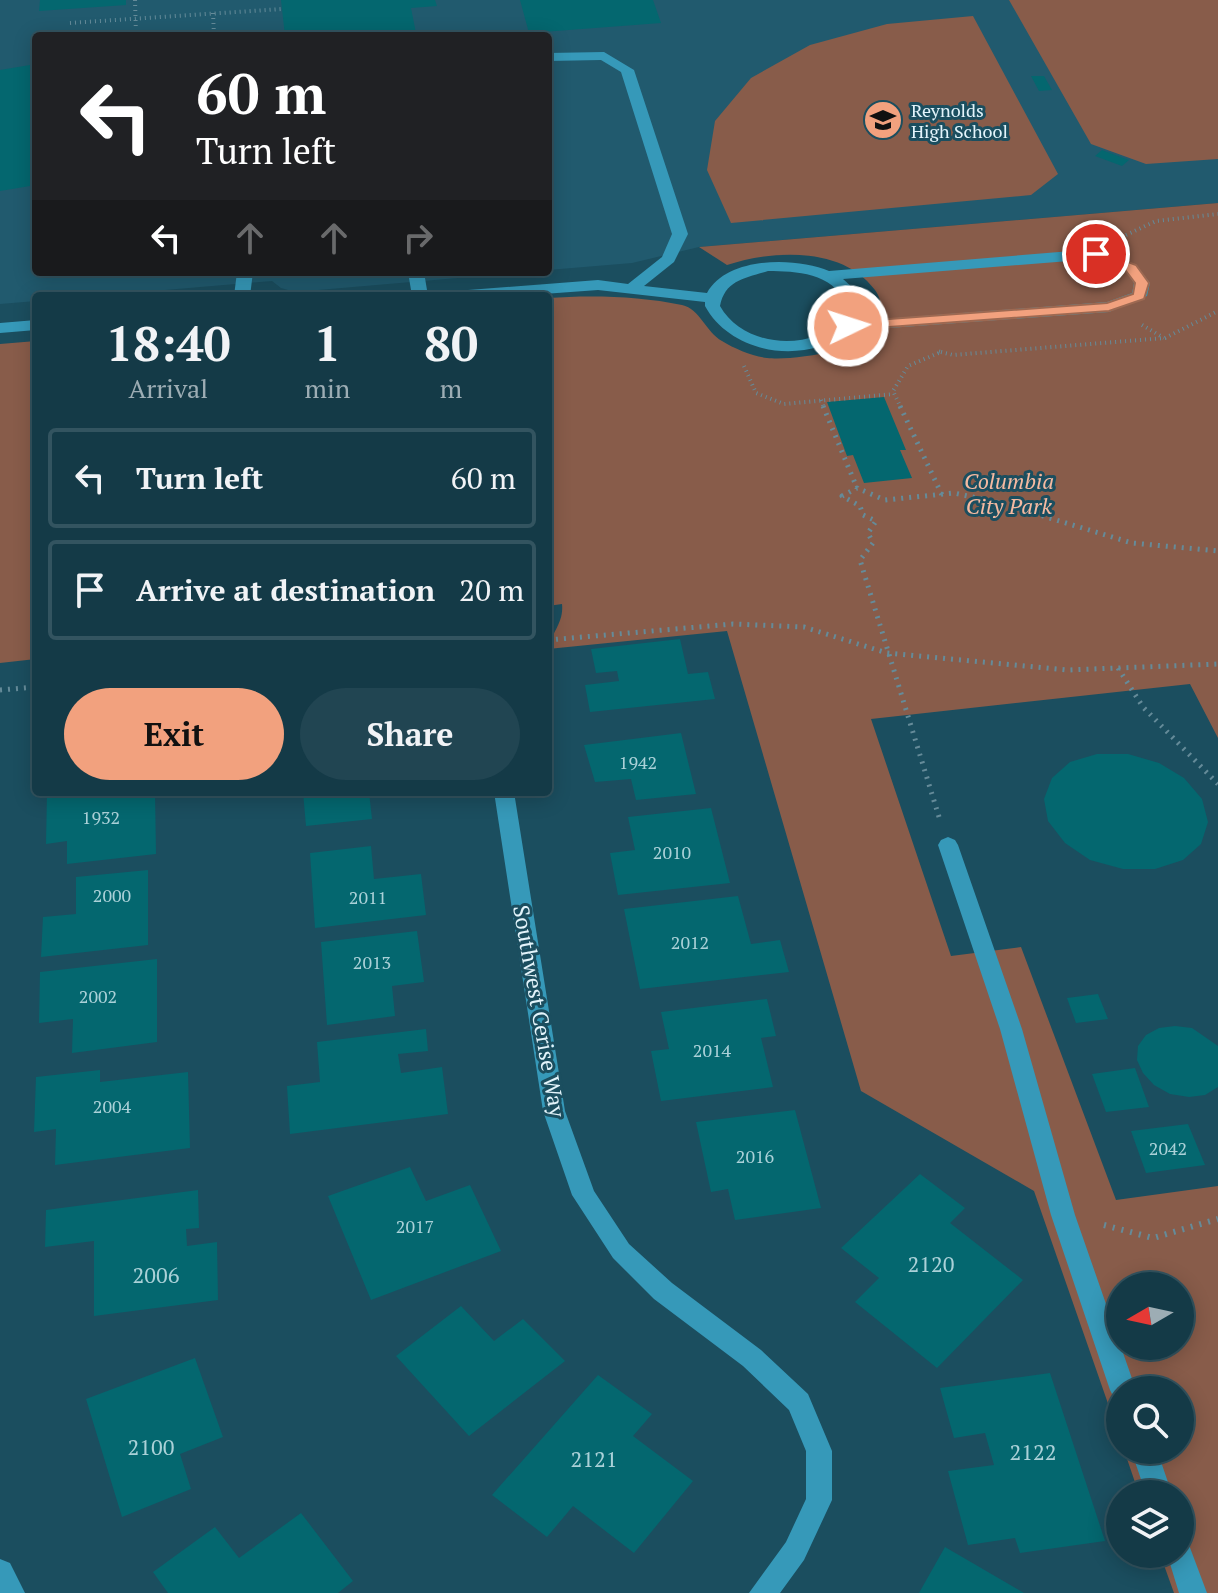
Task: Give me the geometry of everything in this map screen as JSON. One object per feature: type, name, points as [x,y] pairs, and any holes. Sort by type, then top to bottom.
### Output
[{"type":"street","points":[[552,57],[604,56],[627,70],[680,234],[669,259],[633,287]]},
{"type":"street","points":[[827,276],[1096,254],[1131,268],[1142,283],[1139,296],[1109,307],[848,326]]},
{"type":"street","points":[[767,266],[799,268],[827,276],[843,286],[853,299],[855,313],[848,326],[831,338],[808,345],[780,346],[754,342],[734,334],[720,323],[712,311],[712,298],[718,287],[730,277],[767,266]]},
{"type":"street","points":[[499,292],[564,286],[633,287],[712,298]]},
{"type":"street","points":[[0,328],[32,325]]},
{"type":"street","name":"Southwest Cerise Way","points":[[505,796],[554,1111],[584,1195],[621,1251],[663,1291],[752,1358],[799,1402],[819,1451],[819,1500],[795,1551],[763,1593]]},
{"type":"street","points":[[948,845],[1011,1029],[1063,1215],[1118,1376]]},
{"type":"street","points":[[1185,1568],[1193,1593]]},
{"type":"street","points":[[0,1572],[11,1593]]},
{"type":"path","points":[[135,0],[136,32]]},
{"type":"path","points":[[70,23],[282,9]]},
{"type":"path","points":[[213,13],[214,32]]},
{"type":"path","points":[[1083,254],[1086,237],[1124,236],[1156,221],[1218,214]]},
{"type":"path","points":[[754,342],[743,369],[756,393],[784,404],[894,394]]},
{"type":"path","points":[[894,394],[908,366],[941,352],[929,346]]},
{"type":"path","points":[[894,394],[942,495]]},
{"type":"path","points":[[821,400],[857,488],[885,500],[954,493],[1000,503],[1132,543],[1218,551]]},
{"type":"path","points":[[857,488],[842,496],[860,506],[863,515],[876,521],[868,533],[873,543],[860,560],[948,845]]},
{"type":"path","points":[[552,640],[733,624],[761,625],[804,627],[887,653],[1068,670],[1218,664]]},
{"type":"path","points":[[1118,668],[1143,707],[1218,784]]},
{"type":"path","points":[[0,690],[32,687]]},
{"type":"path","points":[[1063,1215],[1153,1238],[1218,1219]]},
{"type":"shaded area","name":"Reynolds High School","points":[[0,0],[1218,0],[1218,203],[699,247],[632,263],[552,270],[552,32],[32,32],[32,276],[480,276],[295,292],[281,288],[272,281],[142,292],[32,292],[32,301],[0,304]]},
{"type":"green space","points":[[1009,0],[1218,0],[1218,159],[1146,164],[1091,144]]},
{"type":"green space","points":[[973,16],[1058,174],[1031,195],[731,223],[707,170],[715,121],[751,78],[810,45],[887,24]]},
{"type":"green space","name":"Columbia City Park","points":[[1218,203],[1218,738],[1190,684],[871,719],[951,956],[1021,947],[1116,1200],[1218,1186],[1218,1593],[1174,1593],[1165,1568],[1194,1568],[1194,1480],[1134,1480],[1129,1464],[1194,1464],[1194,1376],[1106,1376],[1106,1398],[1034,1191],[861,1091],[727,631],[552,649],[562,604],[552,605],[552,298],[615,297],[682,305],[694,311],[722,341],[744,352],[767,358],[794,358],[846,347],[873,333],[880,324],[882,311],[877,293],[845,265],[806,255],[745,260],[727,265],[699,247]]},
{"type":"green space","points":[[32,341],[32,659],[0,663],[0,344]]},
{"type":"building","points":[[40,0],[126,0],[126,5],[39,11]]},
{"type":"building","points":[[281,0],[435,0],[437,6],[411,8],[416,32],[285,32]]},
{"type":"building","points":[[520,0],[653,0],[661,23],[542,32],[529,32]]},
{"type":"building","points":[[32,65],[32,186],[0,191],[0,70]]},
{"type":"building","points":[[1031,76],[1044,76],[1052,90],[1039,91]]},
{"type":"building","points":[[1102,150],[1129,160],[1122,166],[1095,156]]},
{"type":"building","points":[[884,397],[906,450],[900,450],[912,478],[864,483],[853,455],[847,456],[827,402]]},
{"type":"building","points":[[680,639],[688,674],[708,672],[715,699],[590,712],[585,685],[619,681],[617,671],[596,673],[591,649]]},
{"type":"building","points":[[681,733],[696,794],[636,800],[631,779],[595,782],[584,745]]},
{"type":"building","points":[[1097,754],[1128,754],[1159,763],[1184,778],[1202,799],[1208,822],[1201,844],[1183,860],[1155,869],[1123,869],[1090,860],[1065,843],[1048,821],[1044,799],[1052,778],[1070,762]]},
{"type":"building","points":[[47,796],[155,796],[156,854],[67,864],[67,841],[46,844]]},
{"type":"building","points":[[303,796],[369,796],[372,819],[306,826]]},
{"type":"building","points":[[711,808],[730,883],[618,895],[610,853],[635,850],[628,817]]},
{"type":"building","points":[[371,846],[374,879],[421,874],[426,915],[315,928],[310,853]]},
{"type":"building","points":[[148,870],[148,945],[41,957],[43,917],[76,914],[76,877]]},
{"type":"building","points":[[738,896],[751,944],[780,940],[789,972],[640,989],[624,909]]},
{"type":"building","points":[[417,931],[424,982],[392,986],[395,1016],[327,1025],[321,942]]},
{"type":"building","points":[[157,959],[157,1042],[72,1053],[73,1019],[39,1023],[40,972]]},
{"type":"building","points":[[1098,994],[1108,1019],[1076,1023],[1067,998]]},
{"type":"building","points":[[767,999],[776,1036],[761,1038],[773,1087],[661,1101],[651,1051],[669,1049],[661,1012]]},
{"type":"building","points":[[1159,1028],[1192,1028],[1218,1046],[1218,1087],[1205,1095],[1189,1097],[1170,1094],[1154,1085],[1137,1060],[1138,1046],[1146,1035]]},
{"type":"building","points":[[426,1029],[428,1051],[398,1054],[401,1073],[442,1067],[448,1114],[290,1134],[287,1086],[320,1082],[317,1042]]},
{"type":"building","points":[[1135,1068],[1149,1107],[1106,1112],[1092,1074]]},
{"type":"building","points":[[100,1070],[100,1082],[188,1072],[190,1148],[55,1165],[56,1129],[34,1132],[36,1077]]},
{"type":"building","points":[[795,1110],[821,1208],[735,1220],[728,1189],[711,1192],[696,1122]]},
{"type":"building","points":[[1188,1124],[1205,1165],[1146,1173],[1131,1131]]},
{"type":"building","points":[[410,1167],[426,1201],[470,1185],[501,1251],[371,1300],[328,1196]]},
{"type":"building","points":[[920,1174],[965,1208],[950,1223],[1023,1280],[937,1368],[855,1302],[879,1278],[841,1248]]},
{"type":"building","points":[[198,1190],[199,1228],[186,1229],[187,1246],[217,1242],[218,1300],[94,1316],[94,1241],[45,1247],[46,1210]]},
{"type":"building","points":[[461,1306],[494,1341],[523,1319],[565,1361],[469,1436],[396,1356]]},
{"type":"building","points":[[195,1358],[223,1437],[180,1454],[191,1489],[122,1517],[86,1399]]},
{"type":"building","points":[[1050,1373],[1105,1541],[1020,1553],[1015,1538],[968,1545],[948,1471],[994,1465],[985,1433],[954,1438],[940,1388]]},
{"type":"building","points":[[598,1375],[652,1414],[633,1436],[693,1481],[634,1553],[573,1506],[547,1537],[492,1495]]},
{"type":"building","points":[[301,1513],[353,1581],[338,1593],[168,1593],[153,1572],[215,1527],[239,1558]]},
{"type":"building","points":[[945,1547],[1024,1593],[919,1593]]},
{"type":"place","name":"Reynolds High School","points":[[883,120]]},
{"type":"route","points":[[848,326],[1109,307],[1139,296],[1142,283],[1131,268],[1096,254]]}]
